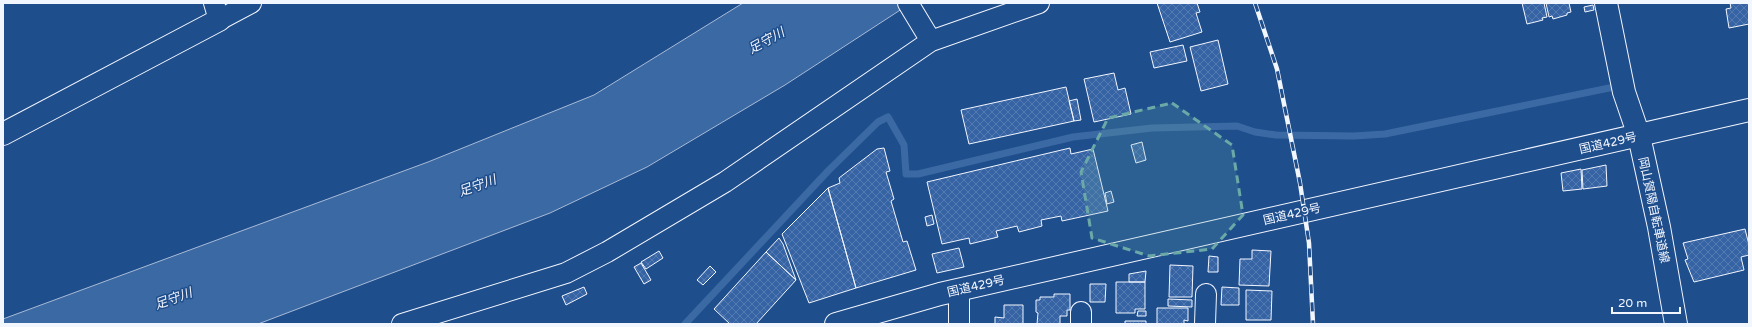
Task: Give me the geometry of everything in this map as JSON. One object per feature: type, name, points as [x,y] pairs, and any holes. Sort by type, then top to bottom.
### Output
[{"type":"main road","name":"岡山賀陽自転車道線","points":[[1606,3],[1624,92],[1639,136],[1659,227],[1676,324]]},
{"type":"main road","points":[[3,134],[217,11]]},
{"type":"main road","name":"国道429号","points":[[836,324],[959,290],[1749,110]]},
{"type":"street","points":[[217,11],[251,3]]},
{"type":"street","points":[[908,3],[929,37]]},
{"type":"street","points":[[402,324],[558,275],[607,252],[725,182],[929,37],[1039,3]]},
{"type":"street","points":[[958,324],[959,290]]},
{"type":"street","points":[[1205,324],[1206,294]]},
{"type":"highlighted area","points":[[1172,103],[1232,145],[1243,215],[1212,249],[1149,256],[1092,238],[1081,172],[1108,118]]},
{"type":"water","name":"足守川","points":[[743,3],[911,3],[785,85],[647,167],[550,213],[258,324],[3,324],[3,319],[428,162],[594,95]]},
{"type":"building","points":[[1157,3],[1197,3],[1200,12],[1196,13],[1202,32],[1170,42]]},
{"type":"building","points":[[1522,3],[1544,3],[1547,17],[1542,18],[1543,20],[1527,24]]},
{"type":"building","points":[[1546,3],[1569,3],[1571,12],[1567,13],[1567,15],[1553,19],[1552,16],[1549,17]]},
{"type":"building","points":[[1730,3],[1749,3],[1749,24],[1729,28],[1726,9],[1731,8]]},
{"type":"building","points":[[1593,5],[1594,10],[1585,12],[1584,7]]},
{"type":"building","points":[[1218,40],[1228,84],[1201,91],[1190,47]]},
{"type":"building","points":[[1183,45],[1187,61],[1154,68],[1150,52]]},
{"type":"building","points":[[1114,73],[1118,90],[1125,88],[1131,114],[1094,122],[1084,79]]},
{"type":"building","points":[[1066,87],[1074,121],[969,144],[961,110]]},
{"type":"building","points":[[1077,99],[1081,120],[1074,121],[1069,101]]},
{"type":"building","points":[[1142,142],[1146,160],[1136,163],[1131,145]]},
{"type":"building","points":[[884,148],[890,171],[886,172],[894,199],[891,201],[903,242],[907,241],[916,270],[856,288],[828,188],[840,183],[839,178],[877,149]]},
{"type":"building","points":[[1070,148],[1071,154],[1093,149],[1108,211],[1062,221],[1061,216],[1041,220],[1042,226],[1019,232],[1017,226],[996,231],[998,237],[970,244],[969,238],[942,244],[927,182]]},
{"type":"building","points":[[1606,165],[1607,186],[1583,189],[1582,170]]},
{"type":"building","points":[[1581,169],[1582,189],[1563,191],[1561,173]]},
{"type":"building","points":[[828,188],[856,288],[809,303],[782,234]]},
{"type":"building","points":[[1111,191],[1114,202],[1107,204],[1105,193]]},
{"type":"building","points":[[932,215],[934,224],[927,226],[925,217]]},
{"type":"building","points":[[1745,229],[1749,245],[1749,255],[1741,257],[1744,270],[1694,282],[1685,260],[1688,259],[1683,243]]},
{"type":"building","points":[[779,238],[783,244],[796,280],[766,252]]},
{"type":"building","points":[[959,248],[964,267],[937,273],[932,254]]},
{"type":"building","points":[[1252,250],[1271,251],[1269,286],[1239,285],[1240,259],[1252,259]]},
{"type":"building","points":[[659,251],[663,258],[646,269],[641,262]]},
{"type":"building","points":[[766,252],[796,280],[756,324],[730,324],[714,309]]},
{"type":"building","points":[[1209,256],[1218,257],[1218,272],[1208,272]]},
{"type":"building","points":[[641,263],[651,280],[644,284],[634,267]]},
{"type":"building","points":[[1170,265],[1193,266],[1192,297],[1169,297]]},
{"type":"building","points":[[710,266],[716,272],[703,285],[697,280]]},
{"type":"building","points":[[1146,271],[1145,282],[1129,282],[1129,274]]},
{"type":"building","points":[[1116,282],[1145,282],[1145,309],[1135,309],[1135,313],[1116,313]]},
{"type":"building","points":[[1090,284],[1106,284],[1105,302],[1090,302]]},
{"type":"building","points":[[584,287],[587,294],[566,305],[562,296]]},
{"type":"building","points":[[1222,287],[1239,288],[1239,305],[1221,305]]},
{"type":"building","points":[[1246,290],[1272,291],[1271,320],[1246,320]]},
{"type":"building","points":[[1054,294],[1070,294],[1070,310],[1067,310],[1067,316],[1060,316],[1060,324],[1037,324],[1038,313],[1036,312],[1036,300],[1040,300],[1040,297],[1054,297]]},
{"type":"building","points":[[1168,299],[1192,300],[1192,307],[1168,306]]},
{"type":"building","points":[[1004,305],[1023,305],[1023,324],[995,324],[995,317],[1004,318]]},
{"type":"building","points":[[1157,308],[1188,308],[1188,321],[1184,320],[1184,324],[1157,324]]},
{"type":"building","points":[[1138,311],[1146,311],[1146,316],[1137,316]]},
{"type":"building","points":[[1125,321],[1146,321],[1146,324],[1125,324]]},
{"type":"waterway","points":[[685,324],[828,171],[878,122],[888,117],[904,145],[906,174],[918,174],[1073,137],[1152,128],[1237,126],[1255,132],[1276,135],[1354,136],[1385,134],[1614,87]]},
{"type":"railway","points":[[1255,3],[1277,69],[1300,183],[1309,243],[1313,324]]}]
